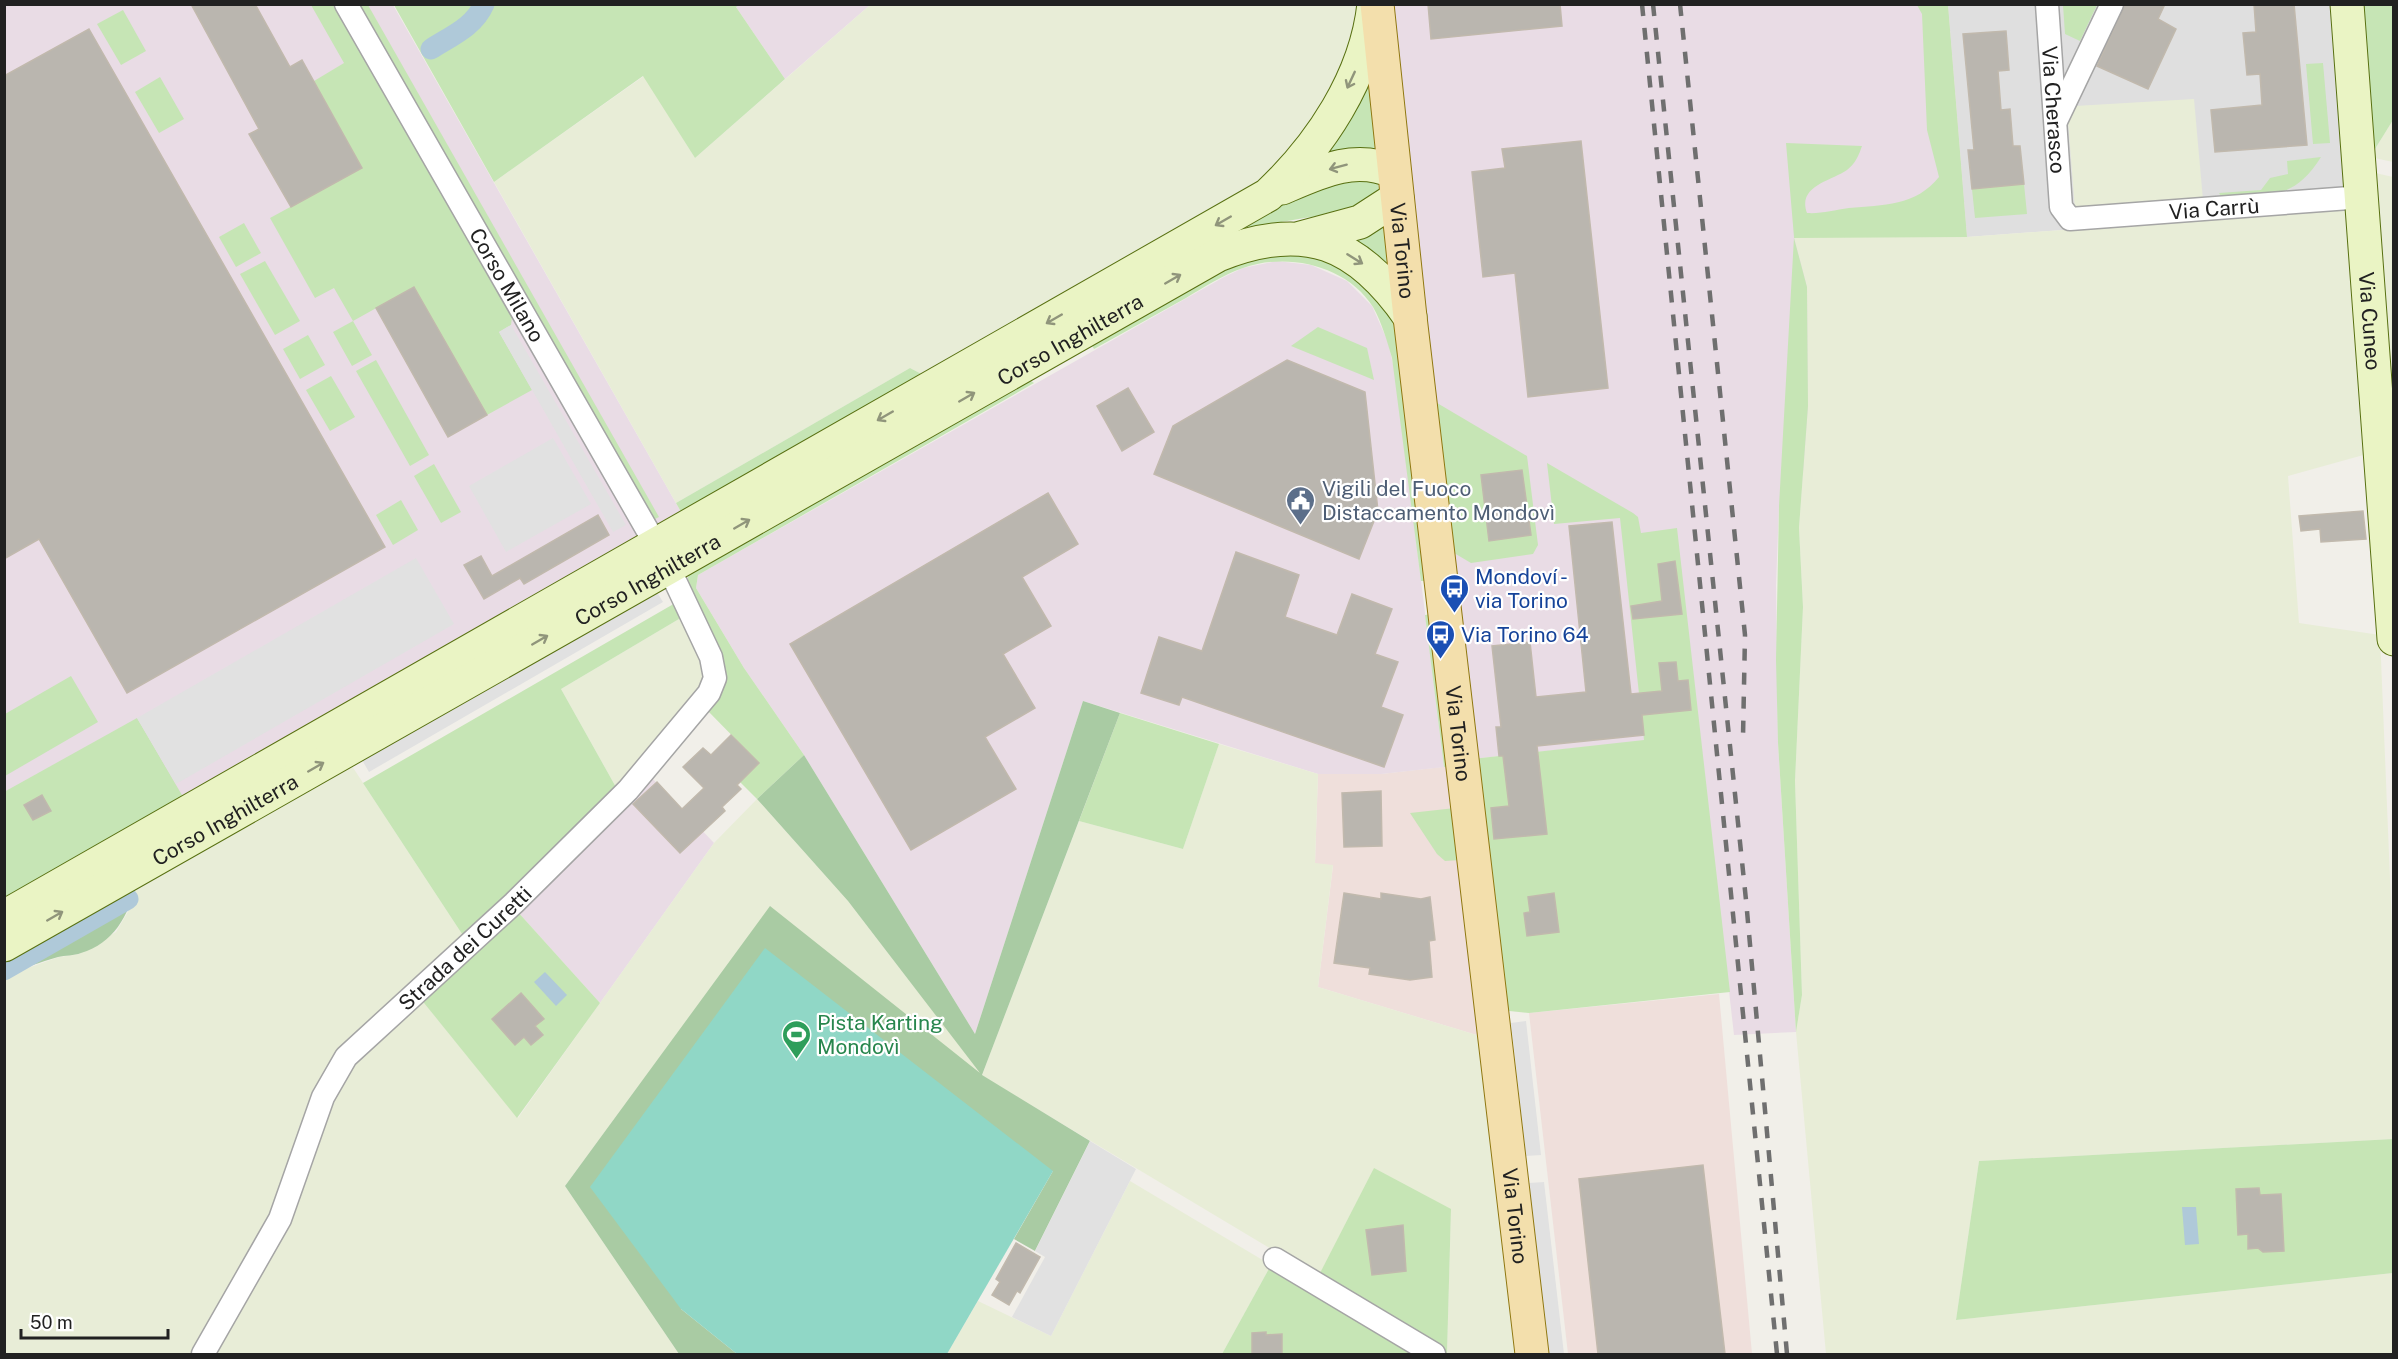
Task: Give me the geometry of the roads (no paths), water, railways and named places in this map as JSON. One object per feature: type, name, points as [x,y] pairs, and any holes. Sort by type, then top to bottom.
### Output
[{"type":"main road","name":"Via Torino","points":[[1376,4],[1410,317],[1532,1354]]},
{"type":"street","name":"Corso Milano","points":[[346,4],[662,556]]},
{"type":"street","name":"Corso Inghilterra","points":[[1268,195],[1307,155],[1336,110],[1363,54],[1376,4]]},
{"type":"street","name":"Via Cherasco","points":[[2047,4],[2061,207],[2066,216]]},
{"type":"street","points":[[2056,121],[2112,4]]},
{"type":"street","name":"Via Cuneo","points":[[2347,4],[2394,639]]},
{"type":"street","name":"Corso Inghilterra","points":[[4,917],[495,651],[1032,346],[1268,195],[1314,174],[1348,164],[1373,164],[1396,185],[1360,222],[1296,239],[1256,242],[1218,255],[1032,346]]},
{"type":"street","name":"Via Carrù","points":[[2066,216],[2076,220],[2363,197]]},
{"type":"street","name":"Corso Inghilterra","points":[[1296,239],[1313,241],[1357,258],[1382,280],[1410,317]]},
{"type":"street","name":"Strada dei Curetti","points":[[203,1354],[280,1219],[323,1098],[346,1057],[356,1045],[514,903],[628,790],[709,693],[715,678],[711,657],[662,556]]},
{"type":"street","name":"Corso Inghilterra","points":[[4,945],[495,651]]},
{"type":"street","points":[[1275,1259],[1434,1354]]},
{"type":"water","points":[[545,972],[567,995],[556,1006],[534,982]]},
{"type":"water","points":[[2182,1207],[2196,1207],[2199,1244],[2185,1245]]},
{"type":"waterway","points":[[431,49],[468,25],[484,4]]},
{"type":"waterway","points":[[4,970],[128,899]]},
{"type":"railway","points":[[1642,4],[1777,1354]]},
{"type":"railway","points":[[1653,4],[1746,900],[1787,1354]]},
{"type":"railway","points":[[1680,4],[1745,635],[1743,737]]},
{"type":"place","name":"Vigili del Fuoco Distaccamento Mondovì","points":[[1301,526]]},
{"type":"place","name":"Mondoví - via Torino","points":[[1454,614]]},
{"type":"place","name":"Via Torino 64","points":[[1440,660]]},
{"type":"place","name":"Pista Karting Mondovì","points":[[796,1060]]}]
